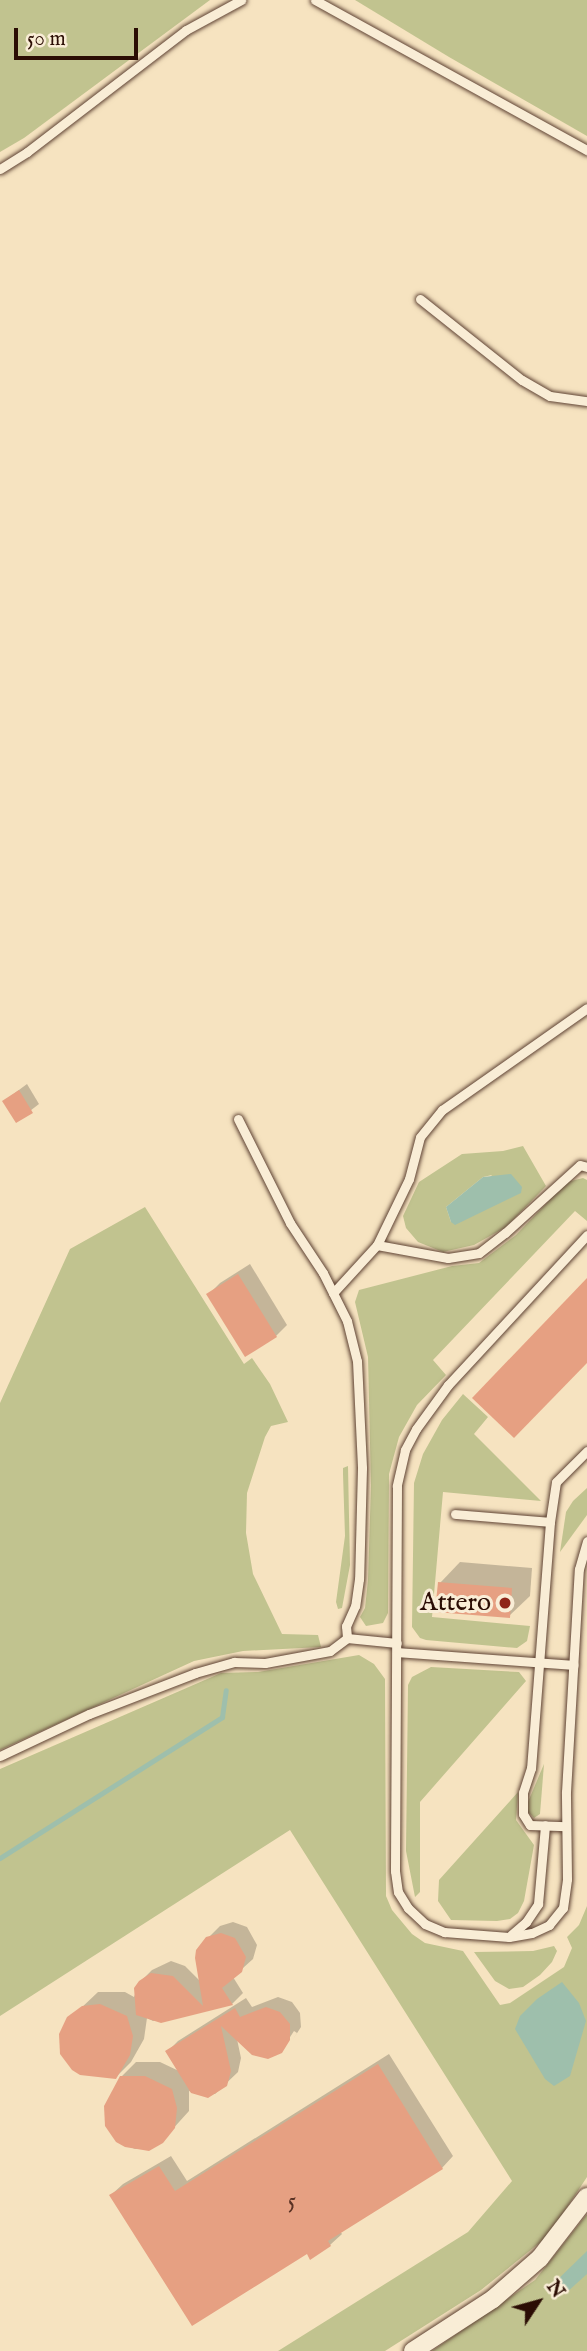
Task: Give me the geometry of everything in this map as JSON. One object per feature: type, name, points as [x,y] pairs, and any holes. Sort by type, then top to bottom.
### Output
[{"type":"street","points":[[413,2351],[493,2299],[531,2266],[570,2222],[587,2197]]},
{"type":"lane","points":[[0,169],[27,152],[186,30],[241,0]]},
{"type":"lane","points":[[315,0],[587,150]]},
{"type":"lane","points":[[420,299],[522,380],[550,396],[587,401]]},
{"type":"lane","points":[[333,1293],[377,1245],[409,1179],[420,1137],[442,1110],[587,1008]]},
{"type":"lane","points":[[238,1119],[290,1223],[347,1321],[357,1361],[362,1468],[359,1580],[355,1606],[345,1626],[347,1638]]},
{"type":"lane","points":[[377,1245],[448,1258],[479,1252],[505,1233],[580,1166],[587,1167]]},
{"type":"lane","points":[[587,1236],[448,1385],[416,1429],[405,1450],[397,1486],[397,1647],[393,1789],[395,1871],[398,1892],[408,1908],[425,1924],[444,1932],[509,1937],[532,1933],[549,1926],[563,1908],[567,1879],[566,1826],[579,1569],[587,1541]]},
{"type":"lane","points":[[566,1826],[530,1825],[523,1814],[523,1793],[531,1768],[550,1522],[556,1482],[587,1451]]},
{"type":"lane","points":[[455,1514],[550,1522]]},
{"type":"lane","points":[[0,1756],[89,1714],[195,1673],[234,1662],[265,1663],[330,1651],[347,1638],[397,1647],[574,1665]]},
{"type":"lane","points":[[509,1937],[526,1922],[538,1904],[545,1825]]},
{"type":"green space","points":[[0,0],[210,0],[24,138],[0,152]]},
{"type":"green space","points":[[355,0],[587,0],[587,136],[449,57]]},
{"type":"green space","points":[[523,1146],[546,1186],[506,1227],[474,1245],[443,1252],[418,1242],[406,1228],[403,1216],[419,1182],[462,1154],[503,1151]],"holes":[[[492,1175],[451,1222],[446,1207],[483,1177]]]},
{"type":"green space","points":[[583,1178],[587,1180],[587,1221],[575,1211],[433,1360],[446,1375],[417,1405],[399,1437],[389,1474],[388,1613],[383,1623],[366,1626],[360,1617],[365,1608],[368,1580],[371,1486],[368,1357],[355,1302],[359,1290],[452,1266],[479,1263],[516,1235],[567,1182]]},
{"type":"green space","points":[[145,1207],[244,1364],[252,1358],[270,1384],[288,1422],[271,1426],[265,1437],[247,1493],[246,1533],[253,1574],[282,1634],[318,1635],[321,1647],[243,1651],[194,1661],[0,1750],[0,1403],[70,1249]]},
{"type":"green space","points":[[463,1394],[488,1417],[474,1434],[541,1501],[443,1492],[432,1617],[530,1626],[527,1641],[517,1648],[426,1640],[420,1638],[412,1627],[414,1483],[423,1454],[442,1420]]},
{"type":"green space","points":[[348,1466],[350,1565],[342,1608],[338,1609],[336,1602],[345,1536],[343,1468]]},
{"type":"green space","points":[[587,1488],[587,1515],[560,1552],[566,1512]]},
{"type":"green space","points":[[359,1655],[374,1664],[385,1679],[386,1896],[392,1910],[412,1934],[425,1943],[463,1951],[500,2005],[510,2003],[564,1967],[572,1948],[567,1937],[579,1925],[587,1906],[587,2177],[548,2236],[481,2290],[385,2351],[278,2351],[468,2232],[512,2181],[290,1830],[0,2016],[0,1769],[221,1673],[258,1672]]},
{"type":"green space","points":[[431,1667],[519,1672],[526,1681],[420,1802],[420,1892],[415,1897],[406,1851],[408,1685],[412,1677]]},
{"type":"green space","points":[[544,1764],[540,1814],[534,1818],[527,1811],[528,1802]]},
{"type":"green space","points":[[518,1792],[516,1820],[534,1845],[524,1901],[518,1913],[510,1919],[497,1921],[451,1920],[438,1901],[439,1880]]},
{"type":"green space","points":[[554,1946],[557,1951],[552,1962],[540,1975],[523,1987],[509,1989],[495,1981],[474,1952],[533,1951]]},
{"type":"green space","points":[[587,2214],[587,2351],[432,2351],[535,2280]]},
{"type":"shaded area","points":[[511,1174],[522,1187],[521,1193],[455,1225],[451,1222],[446,1207],[483,1177]]},
{"type":"shaded area","points":[[562,1982],[579,2003],[586,2021],[570,2076],[554,2086],[545,2079],[515,2029],[520,2016],[537,1999]]},
{"type":"shaded area","points":[[587,2251],[587,2274],[566,2293],[552,2292],[550,2287]]},
{"type":"building","points":[[19,1090],[33,1113],[16,1123],[2,1101]]},
{"type":"building","points":[[238,1274],[277,1337],[245,1357],[206,1294]]},
{"type":"building","points":[[587,1278],[587,1363],[514,1438],[472,1398]]},
{"type":"building","points":[[438,1582],[512,1588],[510,1618],[435,1612]]},
{"type":"building","points":[[221,1933],[235,1938],[246,1957],[242,1972],[222,1988],[233,2005],[161,2023],[136,2015],[134,1988],[151,1973],[173,1976],[203,2006],[196,1950],[206,1937]]},
{"type":"building","points":[[100,2004],[127,2016],[133,2036],[130,2055],[116,2079],[80,2075],[72,2070],[60,2054],[59,2034],[67,2017],[82,2006]]},
{"type":"building","points":[[266,2007],[280,2012],[290,2024],[290,2040],[282,2053],[268,2059],[252,2055],[221,2026],[231,2071],[227,2086],[208,2098],[191,2093],[165,2051],[235,2008],[240,2017]]},
{"type":"building","points":[[378,2064],[443,2169],[328,2241],[331,2246],[310,2260],[307,2254],[192,2326],[109,2195],[159,2166],[175,2191]]},
{"type":"building","points":[[120,2076],[145,2076],[172,2089],[177,2108],[175,2128],[163,2143],[149,2151],[125,2147],[116,2142],[105,2126],[104,2106]]},
{"type":"waterway","points":[[0,1858],[222,1717],[226,1690]]},
{"type":"place","name":"Attero","points":[[505,1603]]}]
